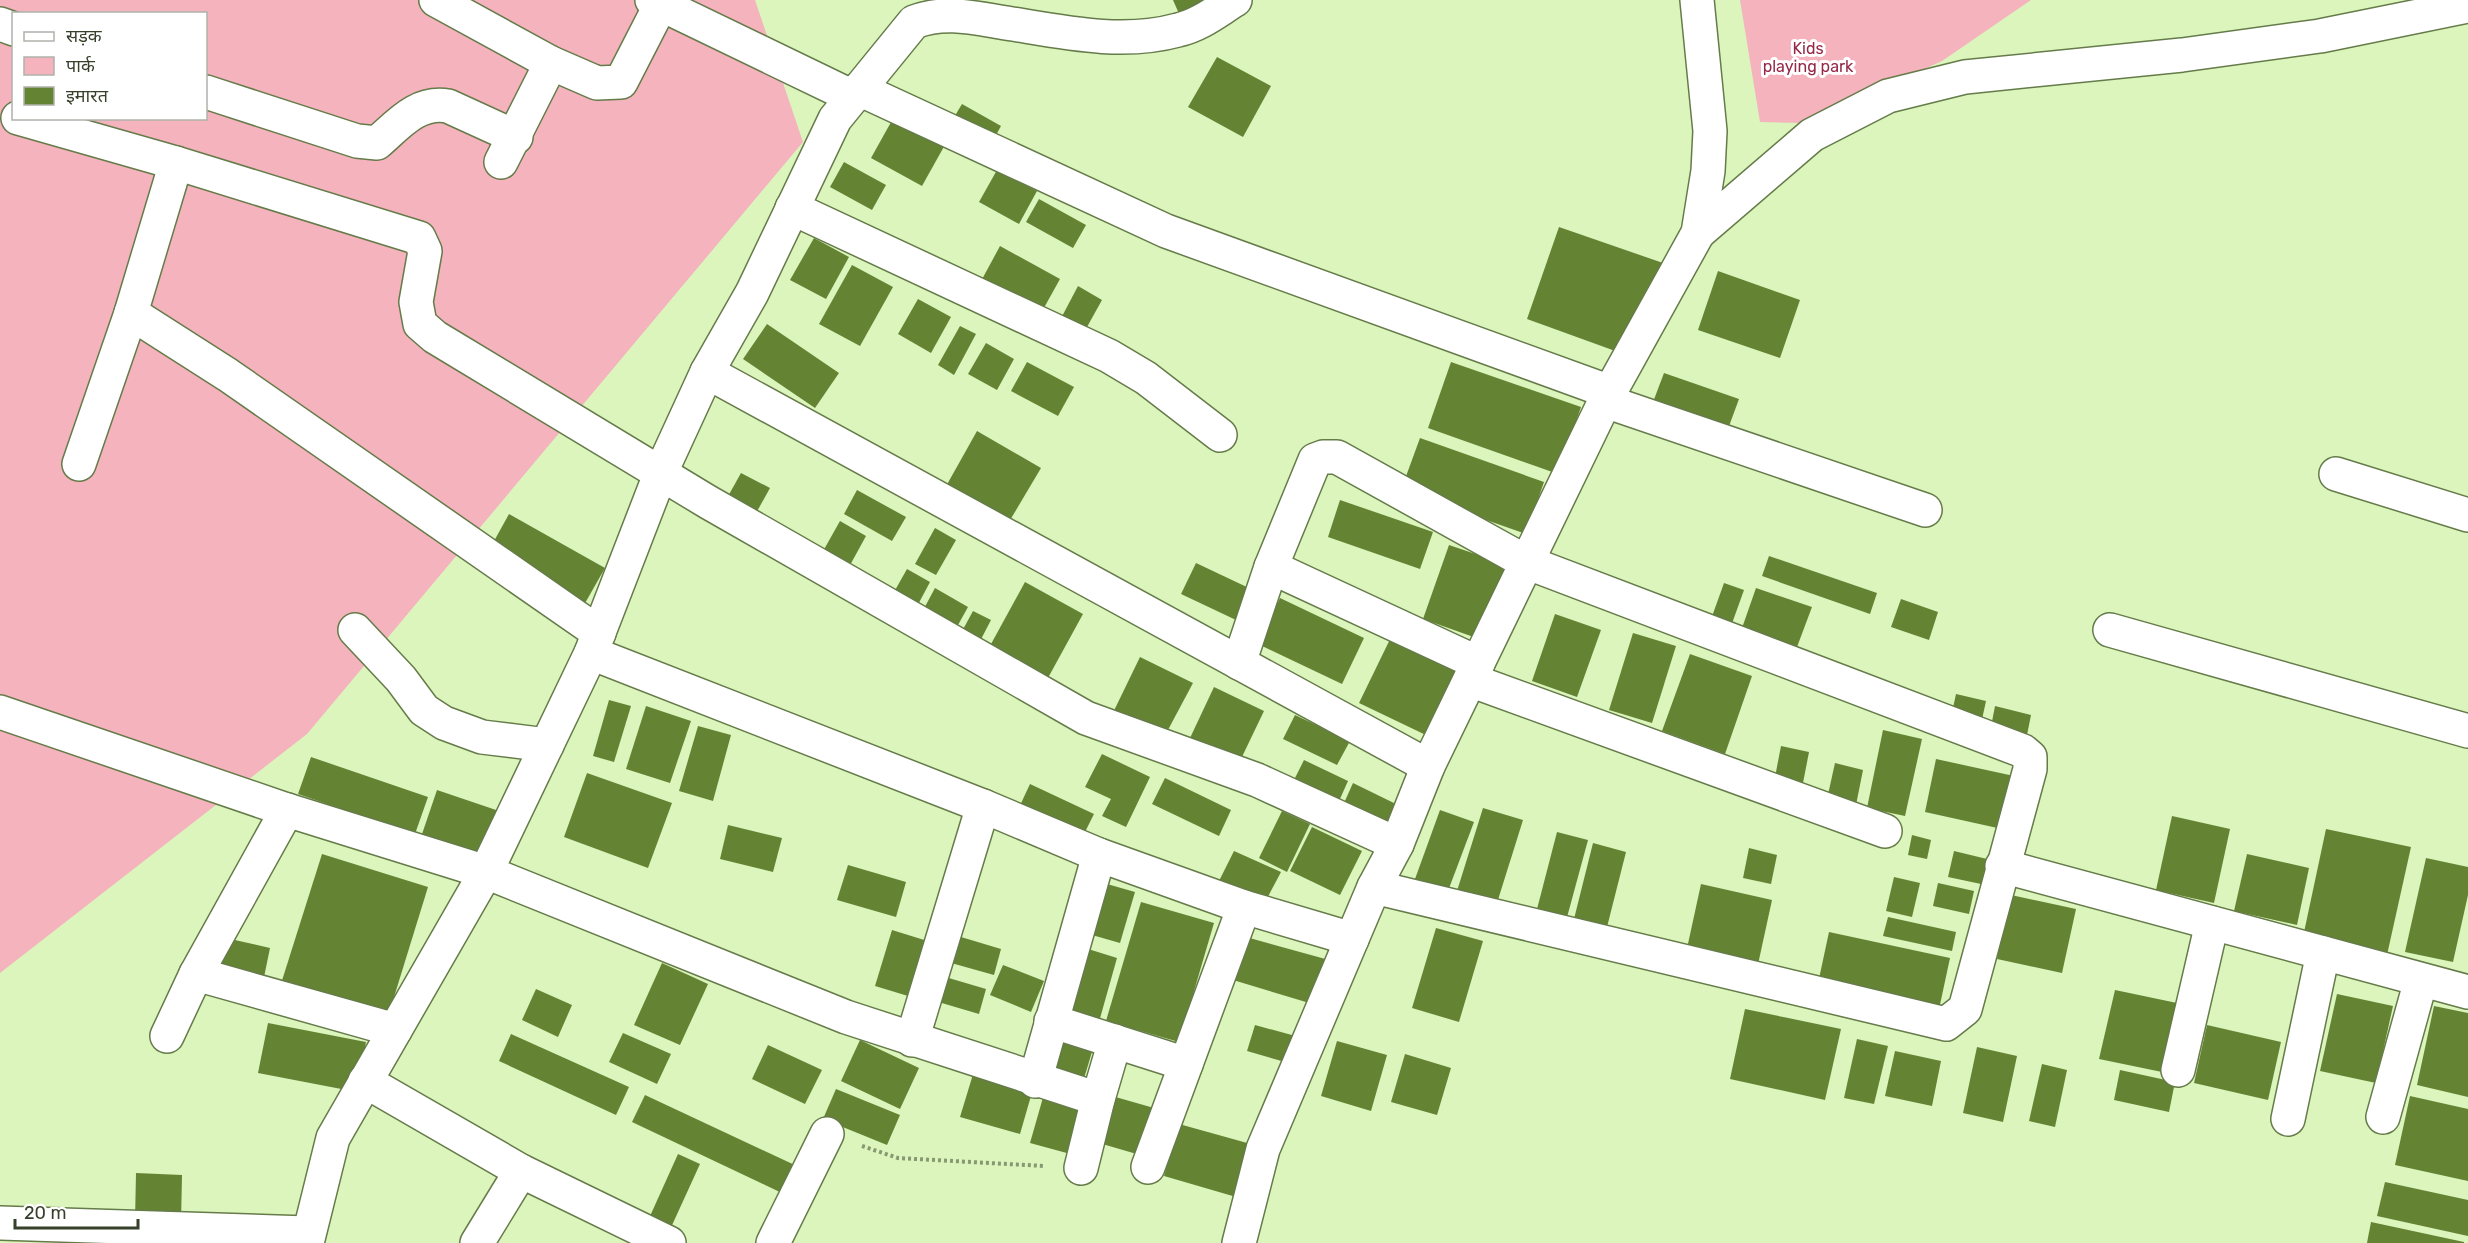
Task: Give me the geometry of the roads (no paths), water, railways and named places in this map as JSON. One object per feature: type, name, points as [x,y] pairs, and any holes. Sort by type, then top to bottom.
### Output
[{"type":"street","points":[[436,0],[552,63],[597,83],[621,82],[656,2],[1166,231],[1607,397],[1925,510]]},
{"type":"street","points":[[0,1223],[308,1238],[333,1138],[486,872],[595,643],[661,472],[707,372],[752,293],[835,119],[914,22],[931,16],[958,16],[1087,35],[1134,38],[1179,30],[1210,17],[1235,0]]},
{"type":"street","points":[[1239,1243],[1263,1149],[1374,887],[1397,844],[1428,766],[1607,397],[1698,233],[1708,171],[1710,131],[1697,0]]},
{"type":"street","points":[[1698,233],[1812,135],[1888,96],[1965,77],[2182,55],[2319,36],[2468,6]]},
{"type":"street","points":[[207,92],[357,141],[377,143],[416,110],[439,104],[448,106],[509,150],[552,63]]},
{"type":"street","points":[[25,120],[176,163],[419,238],[425,251],[416,302],[420,324],[435,337],[790,549],[1086,718],[1257,780],[1397,844]]},
{"type":"street","points":[[79,464],[131,313],[176,163]]},
{"type":"street","points":[[792,208],[1109,356],[1146,378],[1220,435]]},
{"type":"street","points":[[131,313],[257,396],[595,643],[1099,855],[1244,907],[1352,939]]},
{"type":"street","points":[[707,372],[1428,766]]},
{"type":"street","points":[[1239,663],[1271,567],[1315,460],[1323,457],[1342,459],[1526,562],[2028,754],[2030,769],[1965,1009],[1946,1024],[1374,887]]},
{"type":"street","points":[[2336,474],[2468,515]]},
{"type":"street","points":[[1271,567],[1474,671],[1885,831]]},
{"type":"street","points":[[356,630],[401,679],[424,710],[444,723],[482,736],[547,745]]},
{"type":"street","points":[[2110,630],[2468,731]]},
{"type":"street","points":[[0,712],[287,810],[486,872],[846,1017],[1035,1081],[1098,1099]]},
{"type":"street","points":[[912,1040],[983,806]]},
{"type":"street","points":[[167,1035],[196,974],[287,810]]},
{"type":"street","points":[[1035,1081],[1099,855]]},
{"type":"street","points":[[2002,866],[2468,992]]},
{"type":"street","points":[[1148,1167],[1244,907]]},
{"type":"street","points":[[2178,1070],[2212,923]]},
{"type":"street","points":[[2288,1119],[2323,953]]},
{"type":"street","points":[[196,974],[395,1030]]},
{"type":"street","points":[[2384,1117],[2421,980]]},
{"type":"street","points":[[1051,1021],[1186,1064]]},
{"type":"street","points":[[1081,1168],[1115,1041]]},
{"type":"street","points":[[365,1081],[521,1171],[669,1243]]},
{"type":"street","points":[[773,1243],[827,1134]]},
{"type":"street","points":[[477,1243],[521,1171]]},
{"type":"park label","name":"Kids playing park","points":[[1808,57]]}]
